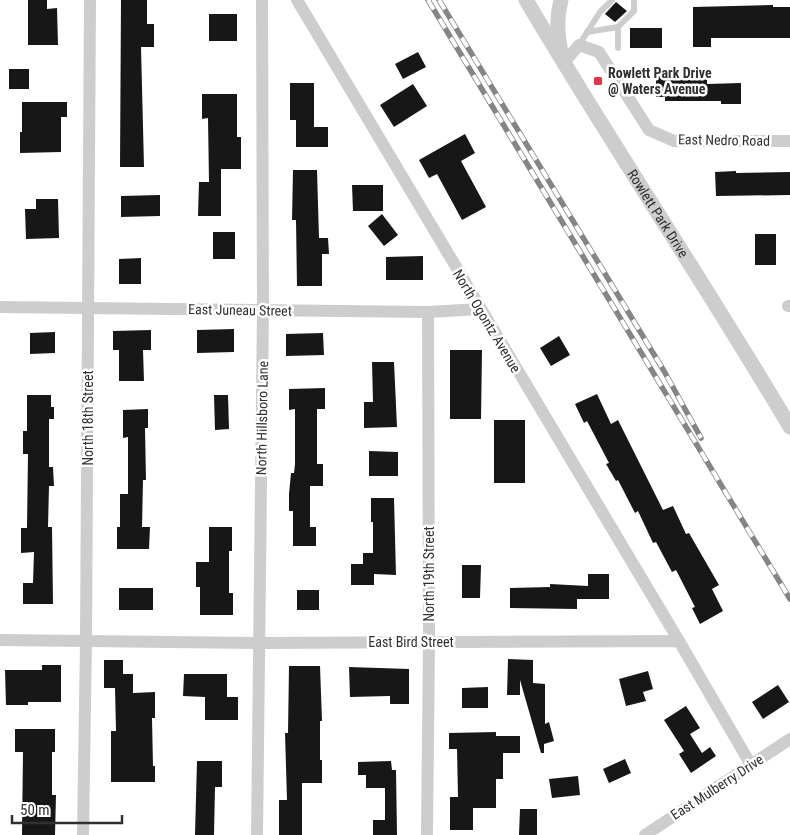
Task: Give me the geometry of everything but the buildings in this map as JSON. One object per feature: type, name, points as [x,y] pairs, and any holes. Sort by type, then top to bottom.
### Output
[{"type":"street","name":"North 18th Street","points":[[83,835],[90,0]]},
{"type":"street","name":"North Hillsboro Lane","points":[[257,835],[263,310],[262,0]]},
{"type":"street","name":"North Ogontz Avenue","points":[[297,0],[679,641]]},
{"type":"street","name":"Rowlett Park Drive","points":[[526,0],[564,64],[741,345],[790,428]]},
{"type":"street","points":[[561,0],[557,14],[557,33],[564,64]]},
{"type":"street","points":[[564,64],[579,45]]},
{"type":"street","name":"East Nedro Road","points":[[579,45],[599,52],[649,130],[674,141],[790,141]]},
{"type":"street","name":"East Juneau Street","points":[[0,307],[428,312],[480,310]]},
{"type":"street","name":"North 19th Street","points":[[427,835],[429,642],[428,312]]},
{"type":"street","name":"East Bird Street","points":[[0,640],[259,643],[679,641]]},
{"type":"street","points":[[679,641],[751,765]]},
{"type":"street","name":"East Mulberry Drive","points":[[645,835],[790,739]]},
{"type":"lane","points":[[579,45],[600,12],[612,0]]},
{"type":"lane","points":[[587,32],[618,27],[634,11],[634,0]]},
{"type":"lane","points":[[618,27],[618,48]]},
{"type":"railway","points":[[428,0],[790,599]]},
{"type":"railway","points":[[439,0],[664,371],[701,438]]},
{"type":"place","name":"Rowlett Park Drive @ Waters Avenue","points":[[598,81]]}]
